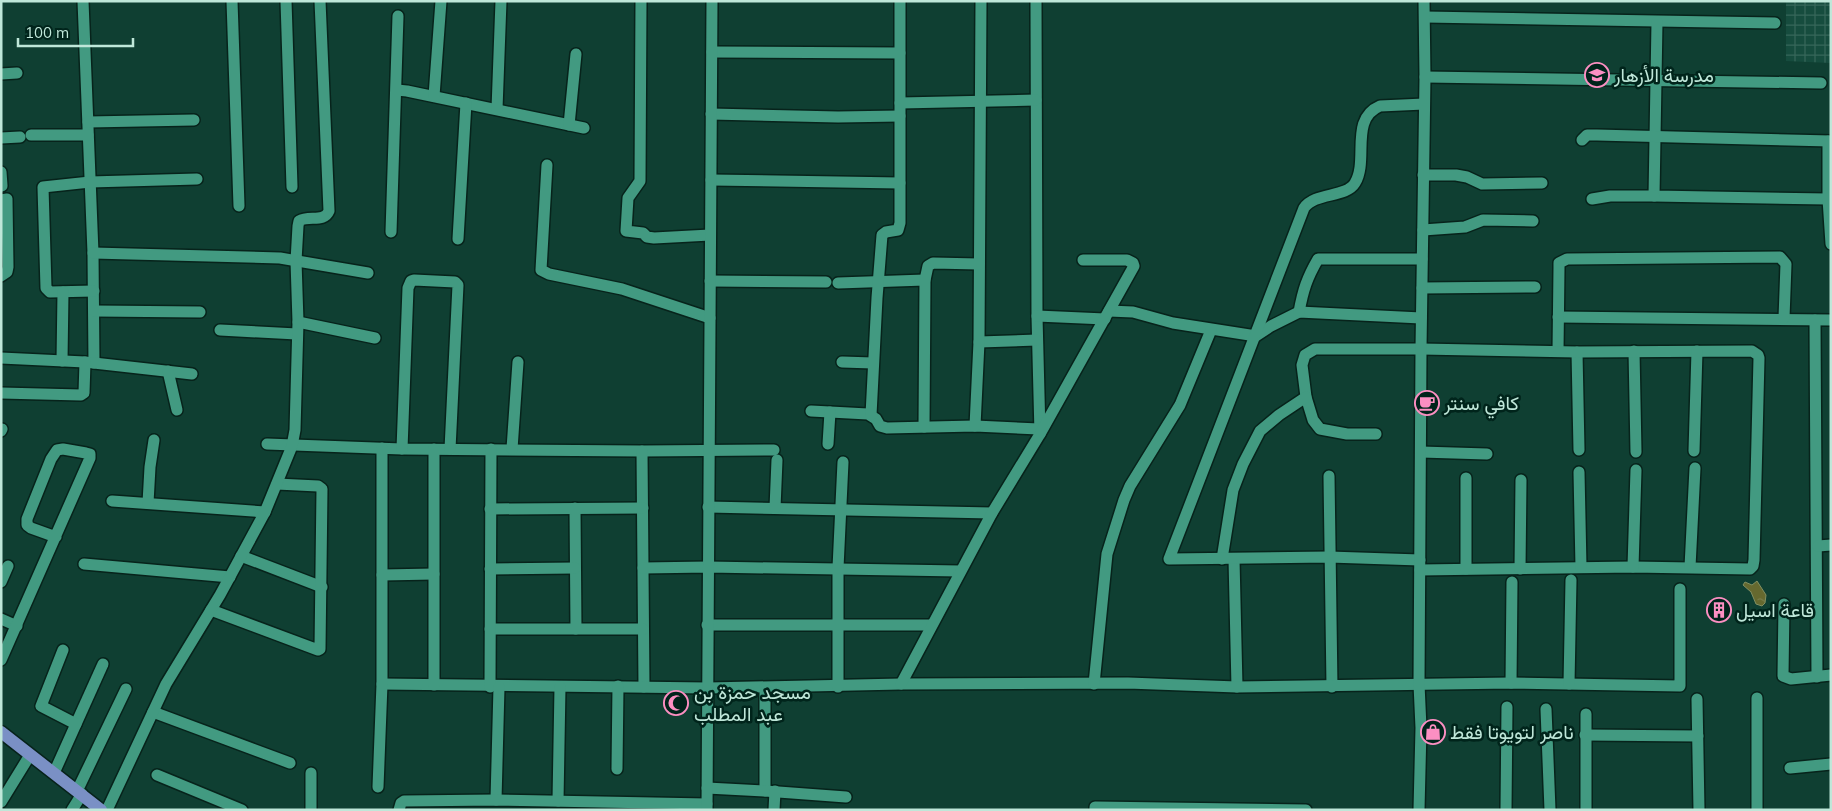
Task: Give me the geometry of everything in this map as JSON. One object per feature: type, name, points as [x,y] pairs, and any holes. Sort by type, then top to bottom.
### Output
[{"type":"main road","points":[[1,732],[101,810]]},
{"type":"street","points":[[1,392],[81,395],[86,389],[90,363],[94,291],[83,1]]},
{"type":"street","points":[[232,1],[239,206]]},
{"type":"street","points":[[286,1],[292,186]]},
{"type":"street","points":[[107,810],[170,678],[230,577],[265,512],[292,446],[295,430],[298,322],[296,261],[299,221],[306,218],[323,218],[328,215],[329,211],[320,1]]},
{"type":"street","points":[[434,96],[441,1]]},
{"type":"street","points":[[497,109],[501,1]]},
{"type":"street","points":[[640,1],[640,182],[628,198],[626,231],[654,238],[710,235]]},
{"type":"street","points":[[399,810],[401,803],[404,801],[478,805],[496,800],[707,807],[712,1]]},
{"type":"street","points":[[871,416],[882,235],[886,232],[898,230],[900,226],[900,1]]},
{"type":"street","points":[[975,426],[978,342],[981,1]]},
{"type":"street","points":[[1036,1],[1039,432]]},
{"type":"street","points":[[1419,810],[1424,1]]},
{"type":"street","points":[[391,232],[398,16]]},
{"type":"street","points":[[1425,17],[1775,23]]},
{"type":"street","points":[[1654,196],[1657,22]]},
{"type":"street","points":[[712,52],[900,53]]},
{"type":"street","points":[[569,125],[576,54]]},
{"type":"street","points":[[1,74],[17,73]]},
{"type":"street","points":[[1425,77],[1821,83]]},
{"type":"street","points":[[396,90],[407,90],[584,128]]},
{"type":"street","points":[[900,103],[1036,100]]},
{"type":"street","points":[[458,239],[462,136],[466,103]]},
{"type":"street","points":[[1376,434],[1347,434],[1320,429],[1313,420],[1306,397],[1302,365],[1305,355],[1315,349],[1577,352],[1752,351],[1759,358],[1754,566],[1750,569],[1633,566],[1466,569],[1329,557],[1169,559],[1304,208],[1308,202],[1354,186],[1358,175],[1363,125],[1367,116],[1380,106],[1424,104]]},
{"type":"street","points":[[711,114],[838,117],[900,116]]},
{"type":"street","points":[[88,122],[194,120]]},
{"type":"street","points":[[1,138],[88,135]]},
{"type":"street","points":[[1582,140],[1587,135],[1829,141],[1828,199],[1831,244]]},
{"type":"street","points":[[548,165],[541,270],[549,274],[622,289],[710,318]]},
{"type":"street","points":[[1,172],[2,186]]},
{"type":"street","points":[[1423,175],[1456,175],[1467,177],[1482,184],[1542,183]]},
{"type":"street","points":[[94,291],[50,292],[46,288],[43,187],[90,182],[197,179]]},
{"type":"street","points":[[711,180],[900,183]]},
{"type":"street","points":[[1592,199],[1610,196],[1654,196],[1828,199]]},
{"type":"street","points":[[1,200],[7,200],[8,267],[7,272],[1,276]]},
{"type":"street","points":[[1423,230],[1465,227],[1483,220],[1533,221]]},
{"type":"street","points":[[93,253],[280,258],[368,273]]},
{"type":"street","points":[[1558,351],[1559,263],[1567,258],[1780,257],[1786,264],[1784,318]]},
{"type":"street","points":[[1299,312],[1307,277],[1318,259],[1422,259]]},
{"type":"street","points":[[901,684],[960,571],[1107,315],[1132,269],[1133,263],[1122,260],[1083,260]]},
{"type":"street","points":[[924,427],[925,280],[930,264],[979,264]]},
{"type":"street","points":[[402,449],[408,288],[411,281],[414,280],[455,282],[458,285],[450,449]]},
{"type":"street","points":[[710,281],[878,283],[925,280]]},
{"type":"street","points":[[1422,288],[1535,287]]},
{"type":"street","points":[[62,361],[63,292]]},
{"type":"street","points":[[94,311],[200,312]]},
{"type":"street","points":[[1037,316],[1107,315],[1133,312],[1173,323],[1256,336],[1299,312],[1422,318]]},
{"type":"street","points":[[1558,317],[1831,320]]},
{"type":"street","points":[[1815,320],[1815,456],[1818,546],[1817,677]]},
{"type":"street","points":[[298,322],[375,338]]},
{"type":"street","points":[[220,330],[297,334]]},
{"type":"street","points":[[1094,684],[1107,554],[1124,500],[1130,486],[1180,405],[1211,330]]},
{"type":"street","points":[[978,342],[1037,340]]},
{"type":"street","points":[[1634,351],[1636,452]]},
{"type":"street","points":[[1694,451],[1697,351]]},
{"type":"street","points":[[1577,352],[1579,450]]},
{"type":"street","points":[[1,358],[90,363],[192,374]]},
{"type":"street","points":[[512,449],[518,362]]},
{"type":"street","points":[[842,362],[874,363]]},
{"type":"street","points":[[168,371],[177,410]]},
{"type":"street","points":[[1222,559],[1233,490],[1243,464],[1260,431],[1279,415],[1306,397]]},
{"type":"street","points":[[811,411],[871,416],[883,428],[975,426],[1039,432]]},
{"type":"street","points":[[828,444],[830,412]]},
{"type":"street","points":[[148,503],[154,440]]},
{"type":"street","points":[[267,444],[402,449],[710,450],[776,455],[775,508]]},
{"type":"street","points":[[378,787],[382,684],[382,448]]},
{"type":"street","points":[[434,449],[434,685]]},
{"type":"street","points":[[490,449],[490,629],[495,687],[496,800]]},
{"type":"street","points":[[1,660],[56,537],[90,458],[90,454],[57,450],[51,459],[27,519],[27,525],[56,537]]},
{"type":"street","points":[[642,451],[644,687]]},
{"type":"street","points":[[1421,452],[1487,454]]},
{"type":"street","points":[[838,686],[838,568],[843,462]]},
{"type":"street","points":[[1690,567],[1695,468]]},
{"type":"street","points":[[1633,566],[1636,470]]},
{"type":"street","points":[[1579,472],[1581,567]]},
{"type":"street","points":[[1329,476],[1332,687]]},
{"type":"street","points":[[1466,478],[1466,569]]},
{"type":"street","points":[[1520,480],[1520,568]]},
{"type":"street","points":[[211,610],[318,650],[321,646],[322,489],[318,486],[277,484]]},
{"type":"street","points":[[112,501],[265,512]]},
{"type":"street","points":[[708,507],[992,513]]},
{"type":"street","points":[[490,508],[643,508]]},
{"type":"street","points":[[575,508],[576,629]]},
{"type":"street","points":[[1818,546],[1831,545]]},
{"type":"street","points":[[241,556],[322,587]]},
{"type":"street","points":[[1234,559],[1237,687]]},
{"type":"street","points":[[84,564],[230,577]]},
{"type":"street","points":[[1,582],[8,566]]},
{"type":"street","points":[[490,569],[576,568]]},
{"type":"street","points":[[643,568],[838,568],[960,571]]},
{"type":"street","points":[[382,575],[434,574]]},
{"type":"street","points":[[1569,684],[1571,580]]},
{"type":"street","points":[[1511,683],[1512,582]]},
{"type":"street","points":[[382,684],[495,687],[618,686],[708,688],[901,684],[1128,683],[1237,687],[1511,683],[1680,686],[1680,589]]},
{"type":"street","points":[[1784,604],[1783,676],[1791,679],[1831,675]]},
{"type":"street","points":[[1,619],[17,626]]},
{"type":"street","points":[[707,625],[931,625]]},
{"type":"street","points":[[490,629],[644,628]]},
{"type":"street","points":[[64,650],[41,706],[76,724]]},
{"type":"street","points":[[54,773],[103,664]]},
{"type":"street","points":[[617,770],[618,686]]},
{"type":"street","points":[[558,801],[560,687]]},
{"type":"street","points":[[765,688],[770,791],[774,810]]},
{"type":"street","points":[[72,810],[126,689]]},
{"type":"street","points":[[1756,810],[1757,698]]},
{"type":"street","points":[[1697,699],[1699,810]]},
{"type":"street","points":[[1506,810],[1507,707]]},
{"type":"street","points":[[1546,709],[1550,810]]},
{"type":"street","points":[[153,712],[290,763]]},
{"type":"street","points":[[1586,714],[1586,810]]},
{"type":"street","points":[[1585,735],[1698,736]]},
{"type":"street","points":[[1,802],[30,755]]},
{"type":"street","points":[[1790,768],[1831,764]]},
{"type":"street","points":[[310,808],[311,773]]},
{"type":"street","points":[[156,775],[228,807],[242,810]]},
{"type":"street","points":[[707,788],[846,797]]},
{"type":"street","points":[[1095,810],[1095,807],[1306,810]]},
{"type":"shaded area","points":[[1786,1],[1831,1],[1831,63],[1786,61]]},
{"type":"water","points":[[1757,581],[1766,595],[1765,603],[1762,606],[1756,604],[1751,592],[1743,585],[1745,582],[1752,585]]},
{"type":"place","name":"مدرسة الأزهار","points":[[1597,75]]},
{"type":"place","name":"كافي سنتر","points":[[1427,403]]},
{"type":"place","name":"قاعة اسيل","points":[[1719,610]]},
{"type":"place","name":"مسجد حمزة بن عبد المطلب","points":[[676,703]]},
{"type":"place","name":"ناصر لتويوتا فقط","points":[[1433,732]]}]
